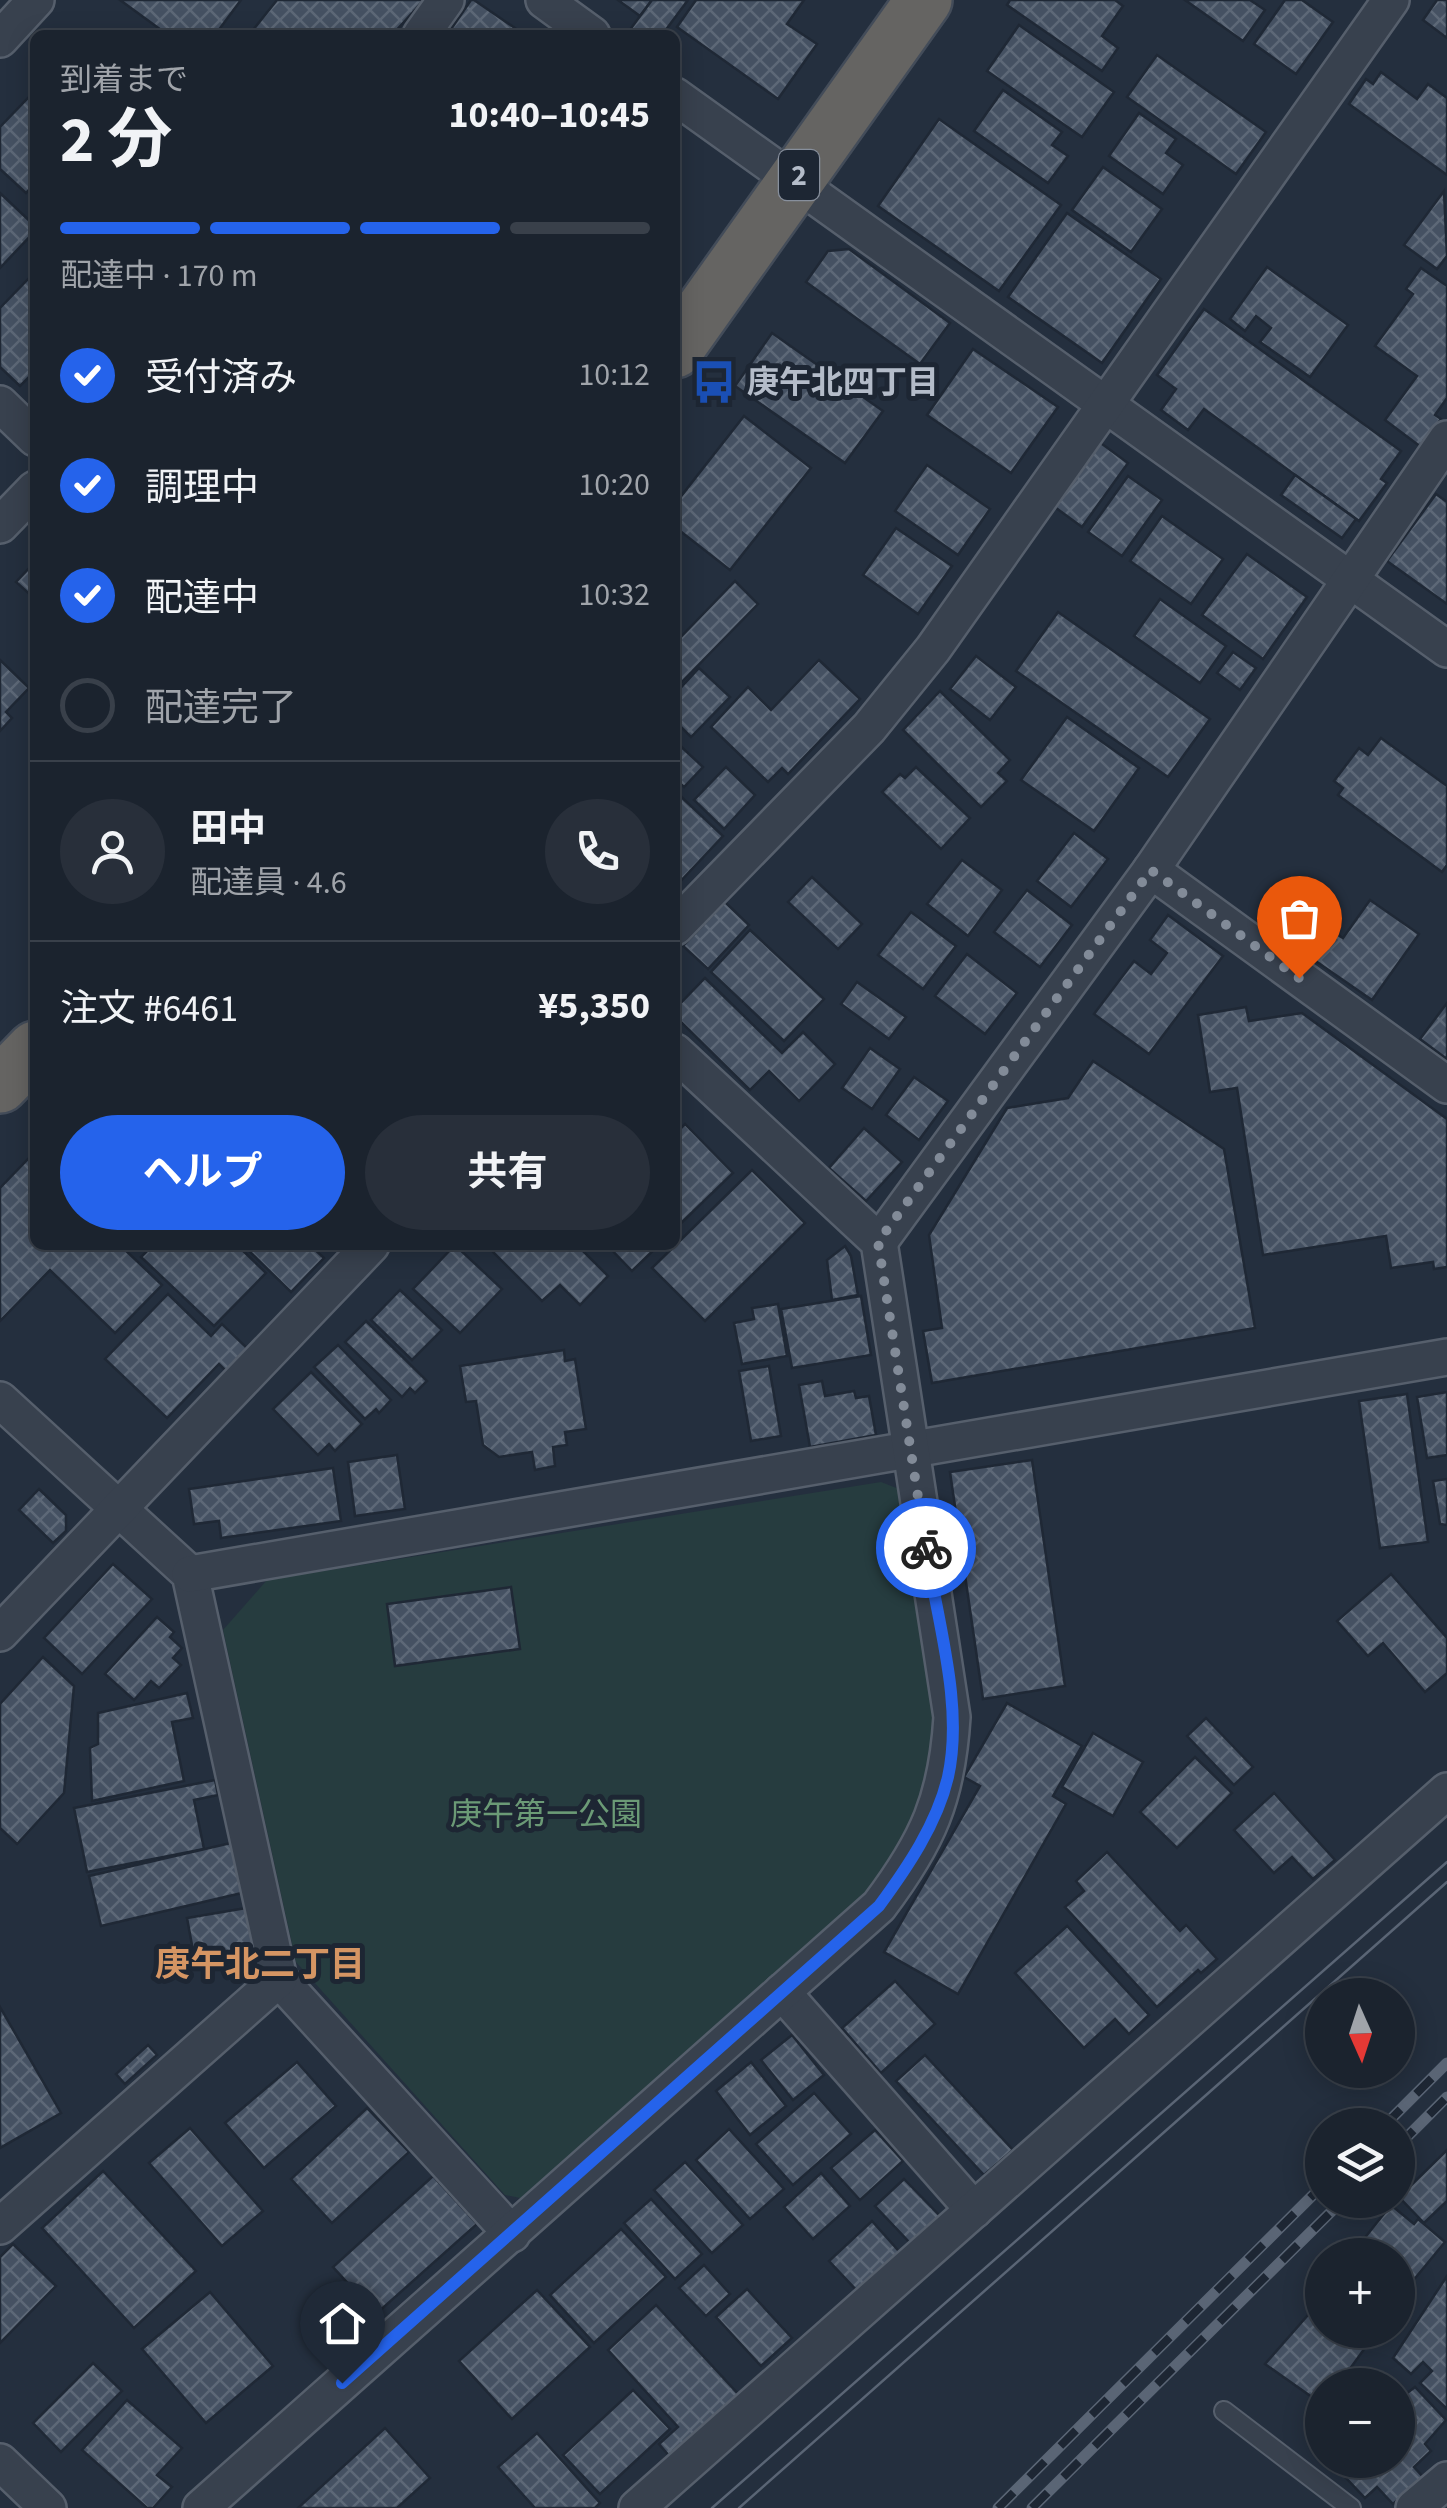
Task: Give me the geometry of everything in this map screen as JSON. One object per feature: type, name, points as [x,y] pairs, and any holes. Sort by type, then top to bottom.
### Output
[{"type":"highway","name":"2","points":[[680,343],[924,0]]},
{"type":"highway","points":[[0,1086],[30,1054]]},
{"type":"street","points":[[0,39],[36,0]]},
{"type":"street","points":[[425,30],[446,0]]},
{"type":"street","points":[[544,0],[585,30]]},
{"type":"street","points":[[680,922],[869,728],[912,675],[1391,0]]},
{"type":"street","points":[[680,100],[1447,649]]},
{"type":"street","points":[[0,404],[30,433]]},
{"type":"street","points":[[878,1242],[1151,870],[1447,439]]},
{"type":"street","points":[[0,525],[30,493]]},
{"type":"street","points":[[1151,870],[1447,1086]]},
{"type":"street","points":[[201,2508],[512,2234],[888,1893],[907,1868],[948,1777],[952,1717],[878,1242],[680,1057]]},
{"type":"street","points":[[0,1634],[366,1250]]},
{"type":"street","points":[[190,1574],[1447,1357]]},
{"type":"street","points":[[0,1400],[190,1574],[279,1979],[512,2234]]},
{"type":"street","points":[[637,2508],[1447,1790]]},
{"type":"street","points":[[0,2226],[279,1979]]},
{"type":"street","points":[[782,1992],[974,2210]]},
{"type":"street","points":[[0,2462],[48,2508]]},
{"type":"lane","points":[[1224,2411],[1351,2508]]},
{"type":"green space","name":"庚午第一公園","points":[[881,1482],[899,1489],[933,1707],[931,1760],[912,1818],[888,1867],[840,1922],[525,2199],[505,2195],[296,1962],[223,1630],[267,1580]]},
{"type":"building","points":[[120,0],[241,0],[219,30],[161,30]]},
{"type":"building","points":[[277,0],[424,0],[397,30],[253,30]]},
{"type":"building","points":[[474,0],[518,30],[450,30]]},
{"type":"building","points":[[618,0],[652,0],[640,16]]},
{"type":"building","points":[[652,0],[688,0],[666,30],[630,30]]},
{"type":"building","points":[[696,0],[804,0],[787,24],[817,44],[778,99],[677,27]]},
{"type":"building","points":[[1010,0],[1115,0],[1123,6],[1102,36],[1118,48],[1102,71],[1007,5]]},
{"type":"building","points":[[1185,0],[1250,0],[1265,10],[1243,41]]},
{"type":"building","points":[[1285,0],[1302,0],[1333,22],[1296,74],[1254,44]]},
{"type":"building","points":[[1437,0],[1447,0],[1447,38],[1423,20]]},
{"type":"building","points":[[1019,25],[1114,92],[1082,137],[987,71]]},
{"type":"building","points":[[1157,55],[1266,132],[1236,174],[1127,97]]},
{"type":"building","points":[[1381,72],[1417,99],[1428,84],[1447,98],[1447,175],[1349,104],[1366,79],[1373,84]]},
{"type":"building","points":[[1003,90],[1062,132],[1052,145],[1068,156],[1048,183],[974,131]]},
{"type":"building","points":[[30,100],[30,189],[26,193],[0,169],[0,127]]},
{"type":"building","points":[[1139,113],[1176,139],[1166,153],[1183,165],[1163,194],[1109,156]]},
{"type":"building","points":[[939,119],[1061,205],[999,291],[878,206]]},
{"type":"building","points":[[1103,167],[1162,209],[1131,252],[1072,210]]},
{"type":"building","points":[[1444,191],[1447,256],[1437,269],[1404,245]]},
{"type":"building","points":[[0,193],[30,221],[30,236],[0,268]]},
{"type":"building","points":[[1067,213],[1161,279],[1102,363],[1008,297]]},
{"type":"building","points":[[849,249],[950,323],[920,364],[806,282],[828,251]]},
{"type":"building","points":[[1267,267],[1348,325],[1310,377],[1260,342],[1271,328],[1256,316],[1245,331],[1230,319]]},
{"type":"building","points":[[1421,268],[1447,286],[1447,398],[1435,415],[1441,419],[1421,447],[1385,420],[1417,376],[1375,346],[1413,294],[1406,289]]},
{"type":"building","points":[[30,277],[30,376],[20,386],[0,367],[0,308]]},
{"type":"building","points":[[1204,309],[1401,451],[1381,479],[1387,483],[1359,521],[1204,409],[1188,430],[1161,410],[1176,389],[1157,375]]},
{"type":"building","points":[[772,333],[883,411],[845,463],[735,386]]},
{"type":"building","points":[[973,349],[1058,407],[1011,473],[927,415]]},
{"type":"building","points":[[744,416],[811,468],[730,570],[680,531],[680,498]]},
{"type":"building","points":[[1098,441],[1128,463],[1082,527],[1052,505]]},
{"type":"building","points":[[927,465],[990,509],[958,555],[895,511]]},
{"type":"building","points":[[1295,475],[1356,519],[1342,538],[1281,495]]},
{"type":"building","points":[[1128,476],[1162,500],[1122,556],[1088,532]]},
{"type":"building","points":[[1436,494],[1447,502],[1447,604],[1387,561]]},
{"type":"building","points":[[1162,516],[1223,559],[1191,604],[1130,561]]},
{"type":"building","points":[[896,528],[952,566],[918,614],[863,575]]},
{"type":"building","points":[[1247,554],[1307,597],[1263,659],[1202,615]]},
{"type":"building","points":[[30,567],[30,595],[16,582]]},
{"type":"building","points":[[735,581],[758,604],[680,684],[680,638]]},
{"type":"building","points":[[1160,599],[1226,646],[1200,683],[1134,636]]},
{"type":"building","points":[[1058,612],[1210,719],[1168,777],[1016,671]]},
{"type":"building","points":[[1233,652],[1256,668],[1240,690],[1217,673]]},
{"type":"building","points":[[976,656],[1016,687],[990,720],[950,689]]},
{"type":"building","points":[[0,660],[29,688],[6,712],[12,718],[0,731]]},
{"type":"building","points":[[819,660],[860,699],[788,774],[782,768],[768,782],[711,727],[748,687],[771,710]]},
{"type":"building","points":[[699,668],[730,697],[691,737],[680,726],[680,689]]},
{"type":"building","points":[[940,691],[1010,760],[998,773],[1007,781],[981,807],[903,730]]},
{"type":"building","points":[[1067,717],[1139,768],[1094,831],[1021,780]]},
{"type":"building","points":[[1381,738],[1447,786],[1447,865],[1442,872],[1338,795],[1343,788],[1334,781],[1359,748],[1368,755]]},
{"type":"building","points":[[680,746],[703,767],[684,787],[680,783]]},
{"type":"building","points":[[726,767],[755,795],[724,829],[694,800]]},
{"type":"building","points":[[916,767],[970,818],[941,849],[882,792],[900,774],[905,778]]},
{"type":"building","points":[[680,796],[723,836],[680,882]]},
{"type":"building","points":[[1074,833],[1108,859],[1071,907],[1037,881]]},
{"type":"building","points":[[962,860],[1002,890],[968,936],[927,904]]},
{"type":"building","points":[[812,877],[862,924],[838,949],[788,902]]},
{"type":"building","points":[[1027,890],[1072,925],[1040,967],[994,932]]},
{"type":"building","points":[[1370,900],[1419,934],[1372,1000],[1304,953],[1323,925],[1343,938]]},
{"type":"building","points":[[725,902],[749,925],[708,969],[683,946]]},
{"type":"building","points":[[911,912],[956,946],[923,989],[878,955]]},
{"type":"building","points":[[1168,915],[1223,956],[1149,1054],[1094,1014],[1134,961],[1151,974],[1167,953],[1150,940]]},
{"type":"building","points":[[750,930],[824,999],[784,1041],[711,972]]},
{"type":"building","points":[[967,954],[1017,993],[985,1034],[935,996]]},
{"type":"building","points":[[705,978],[782,1053],[803,1032],[835,1064],[799,1101],[769,1071],[750,1090],[680,1021],[680,1004]]},
{"type":"building","points":[[857,982],[906,1017],[889,1039],[841,1004]]},
{"type":"building","points":[[1447,1003],[1447,1059],[1420,1039]]},
{"type":"building","points":[[1246,1007],[1249,1021],[1302,1013],[1447,1119],[1447,1267],[1434,1269],[1433,1262],[1391,1268],[1386,1236],[1263,1255],[1237,1088],[1210,1092],[1198,1015]]},
{"type":"building","points":[[870,1048],[900,1069],[872,1109],[842,1088]]},
{"type":"building","points":[[1093,1061],[1224,1149],[1255,1328],[932,1383],[923,1331],[942,1328],[929,1235],[1007,1108],[1068,1098]]},
{"type":"building","points":[[914,1077],[948,1101],[919,1140],[886,1115]]},
{"type":"building","points":[[685,1124],[733,1173],[680,1224],[680,1129]]},
{"type":"building","points":[[864,1128],[902,1162],[866,1201],[829,1168]]},
{"type":"building","points":[[29,1158],[30,1250],[125,1250],[162,1285],[115,1333],[50,1270],[0,1321],[0,1188]]},
{"type":"building","points":[[752,1170],[805,1223],[705,1321],[652,1268],[670,1250],[680,1250],[680,1241]]},
{"type":"building","points":[[845,1246],[851,1256],[858,1295],[832,1300],[827,1260]]},
{"type":"building","points":[[148,1250],[242,1250],[266,1273],[214,1326],[141,1257]]},
{"type":"building","points":[[248,1250],[315,1250],[324,1258],[291,1292]]},
{"type":"building","points":[[450,1250],[460,1250],[502,1289],[460,1333],[413,1289]]},
{"type":"building","points":[[491,1250],[582,1250],[608,1276],[580,1305],[560,1285],[542,1301]]},
{"type":"building","points":[[612,1250],[654,1250],[632,1271]]},
{"type":"building","points":[[400,1290],[442,1330],[412,1360],[371,1320]]},
{"type":"building","points":[[168,1294],[211,1336],[222,1324],[247,1348],[226,1371],[219,1364],[167,1418],[105,1359]]},
{"type":"building","points":[[861,1296],[871,1355],[792,1368],[781,1309]]},
{"type":"building","points":[[778,1304],[787,1356],[742,1364],[734,1323],[754,1319],[752,1308]]},
{"type":"building","points":[[366,1321],[427,1381],[415,1393],[410,1388],[402,1397],[345,1342]]},
{"type":"building","points":[[338,1345],[391,1400],[379,1413],[376,1409],[365,1419],[314,1367]]},
{"type":"building","points":[[564,1350],[565,1361],[575,1359],[586,1429],[565,1432],[567,1445],[553,1447],[555,1466],[535,1470],[532,1452],[499,1457],[483,1445],[476,1401],[466,1402],[460,1366]]},
{"type":"building","points":[[769,1366],[781,1436],[751,1441],[739,1371]]},
{"type":"building","points":[[311,1372],[362,1424],[335,1451],[329,1444],[318,1455],[273,1409]]},
{"type":"building","points":[[822,1381],[825,1396],[854,1391],[856,1398],[869,1396],[876,1435],[810,1447],[799,1385]]},
{"type":"building","points":[[1447,1392],[1447,1455],[1427,1458],[1417,1397]]},
{"type":"building","points":[[1407,1394],[1428,1542],[1380,1548],[1359,1401]]},
{"type":"building","points":[[397,1455],[405,1509],[355,1516],[348,1462]]},
{"type":"building","points":[[1032,1460],[1065,1686],[983,1699],[950,1472]]},
{"type":"building","points":[[333,1468],[341,1521],[221,1538],[219,1521],[194,1524],[189,1489]]},
{"type":"building","points":[[1447,1479],[1447,1525],[1440,1524],[1433,1481]]},
{"type":"building","points":[[39,1489],[66,1515],[66,1531],[53,1543],[19,1510]]},
{"type":"building","points":[[113,1564],[152,1599],[82,1674],[44,1638]]},
{"type":"building","points":[[1391,1574],[1447,1638],[1447,1673],[1425,1692],[1383,1643],[1368,1656],[1337,1621]]},
{"type":"building","points":[[511,1587],[520,1649],[395,1666],[387,1604]]},
{"type":"building","points":[[157,1617],[174,1632],[170,1637],[182,1648],[173,1658],[181,1665],[159,1688],[151,1681],[134,1700],[105,1674]]},
{"type":"building","points":[[43,1657],[74,1686],[64,1793],[17,1844],[0,1828],[0,1704]]},
{"type":"building","points":[[187,1693],[193,1718],[172,1722],[184,1781],[92,1801],[90,1748],[98,1744],[98,1713]]},
{"type":"building","points":[[1007,1703],[1082,1746],[1053,1796],[1066,1804],[958,1994],[884,1952],[980,1786],[964,1777]]},
{"type":"building","points":[[1206,1718],[1253,1767],[1234,1785],[1187,1736]]},
{"type":"building","points":[[1093,1733],[1143,1762],[1113,1816],[1062,1787]]},
{"type":"building","points":[[1195,1757],[1232,1793],[1177,1848],[1140,1812]]},
{"type":"building","points":[[215,1780],[218,1795],[194,1800],[204,1849],[87,1872],[74,1808]]},
{"type":"building","points":[[1274,1793],[1335,1860],[1313,1879],[1292,1857],[1274,1873],[1234,1830]]},
{"type":"building","points":[[235,1842],[246,1892],[101,1926],[89,1876]]},
{"type":"building","points":[[1107,1852],[1180,1931],[1186,1925],[1217,1959],[1201,1973],[1198,1970],[1157,2007],[1065,1907],[1084,1891],[1076,1881]]},
{"type":"building","points":[[252,1907],[260,1955],[196,1967],[187,1918]]},
{"type":"building","points":[[1067,1926],[1149,2015],[1129,2034],[1115,2019],[1084,2048],[1015,1973]]},
{"type":"building","points":[[895,1981],[935,2024],[881,2073],[842,2028]]},
{"type":"building","points":[[0,2007],[61,2113],[0,2148]]},
{"type":"building","points":[[792,2035],[824,2075],[793,2100],[761,2060]]},
{"type":"building","points":[[148,2045],[157,2055],[125,2084],[116,2074]]},
{"type":"building","points":[[925,2055],[1013,2150],[984,2175],[896,2081]]},
{"type":"building","points":[[297,2062],[336,2106],[264,2168],[225,2123]]},
{"type":"building","points":[[751,2062],[786,2106],[750,2135],[716,2091]]},
{"type":"building","points":[[814,2093],[851,2134],[793,2185],[756,2144]]},
{"type":"building","points":[[367,2108],[409,2152],[332,2223],[291,2179]]},
{"type":"building","points":[[190,2128],[263,2211],[222,2246],[149,2163]]},
{"type":"building","points":[[729,2129],[784,2189],[750,2219],[696,2160]]},
{"type":"building","points":[[875,2130],[903,2161],[860,2200],[831,2168]]},
{"type":"building","points":[[1447,2150],[1447,2201],[1424,2223],[1415,2214],[1415,2181]]},
{"type":"building","points":[[685,2162],[743,2225],[712,2253],[654,2190]]},
{"type":"building","points":[[103,2171],[196,2271],[134,2328],[42,2228]]},
{"type":"building","points":[[821,2173],[850,2206],[813,2239],[784,2207]]},
{"type":"building","points":[[433,2176],[477,2224],[376,2314],[333,2267]]},
{"type":"building","points":[[904,2179],[941,2217],[912,2245],[875,2206]]},
{"type":"building","points":[[651,2199],[702,2254],[675,2279],[624,2223]]},
{"type":"building","points":[[1381,2218],[1407,2218],[1414,2224],[1418,2219],[1445,2242],[1415,2278],[1415,2238],[1365,2238]]},
{"type":"building","points":[[872,2221],[904,2257],[861,2295],[829,2261]]},
{"type":"building","points":[[621,2229],[666,2277],[594,2343],[550,2295]]},
{"type":"building","points":[[13,2244],[56,2286],[0,2343],[0,2257]]},
{"type":"building","points":[[704,2265],[730,2294],[706,2316],[679,2288]]},
{"type":"building","points":[[1447,2276],[1447,2409],[1420,2383],[1432,2371],[1423,2362],[1415,2370],[1404,2368],[1393,2358],[1400,2348],[1415,2348],[1415,2325]]},
{"type":"building","points":[[747,2289],[792,2338],[761,2366],[716,2317]]},
{"type":"building","points":[[537,2290],[590,2347],[512,2419],[459,2361]]},
{"type":"building","points":[[210,2292],[273,2366],[206,2423],[142,2349]]},
{"type":"building","points":[[656,2305],[740,2396],[671,2458],[659,2444],[678,2427],[608,2350]]},
{"type":"building","points":[[1305,2318],[1305,2348],[1365,2348],[1351,2368],[1305,2368],[1305,2392],[1265,2364]]},
{"type":"building","points":[[93,2363],[122,2391],[61,2452],[33,2423]]},
{"type":"building","points":[[1415,2387],[1446,2420],[1425,2444],[1431,2451],[1415,2466]]},
{"type":"building","points":[[633,2390],[670,2429],[600,2494],[563,2455]]},
{"type":"building","points":[[127,2400],[182,2448],[157,2475],[172,2487],[153,2508],[147,2508],[82,2450]]},
{"type":"building","points":[[385,2428],[430,2478],[397,2508],[298,2508]]},
{"type":"building","points":[[537,2433],[600,2503],[595,2508],[535,2508],[498,2467]]},
{"type":"building","points":[[1415,2468],[1423,2477],[1393,2504],[1377,2487],[1365,2498],[1346,2478],[1415,2478]]},
{"type":"tram line","points":[[712,2508],[1447,1862]]},
{"type":"tram line","points":[[739,2508],[1447,1882]]},
{"type":"railway","points":[[1402,2108],[1447,2063]]},
{"type":"railway","points":[[1415,2129],[1447,2097]]},
{"type":"railway","points":[[998,2508],[1305,2203]]},
{"type":"railway","points":[[1032,2508],[1325,2218]]},
{"type":"way so far","points":[[926,1548],[878,1242],[1151,870],[1299,978]]},
{"type":"place","name":"庚午北四丁目","points":[[714,382]]},
{"type":"district","name":"庚午北二丁目","points":[[260,1964]]},
{"type":"route","points":[[342,2383],[879,1906],[907,1868],[948,1777],[952,1717],[926,1548]]}]
